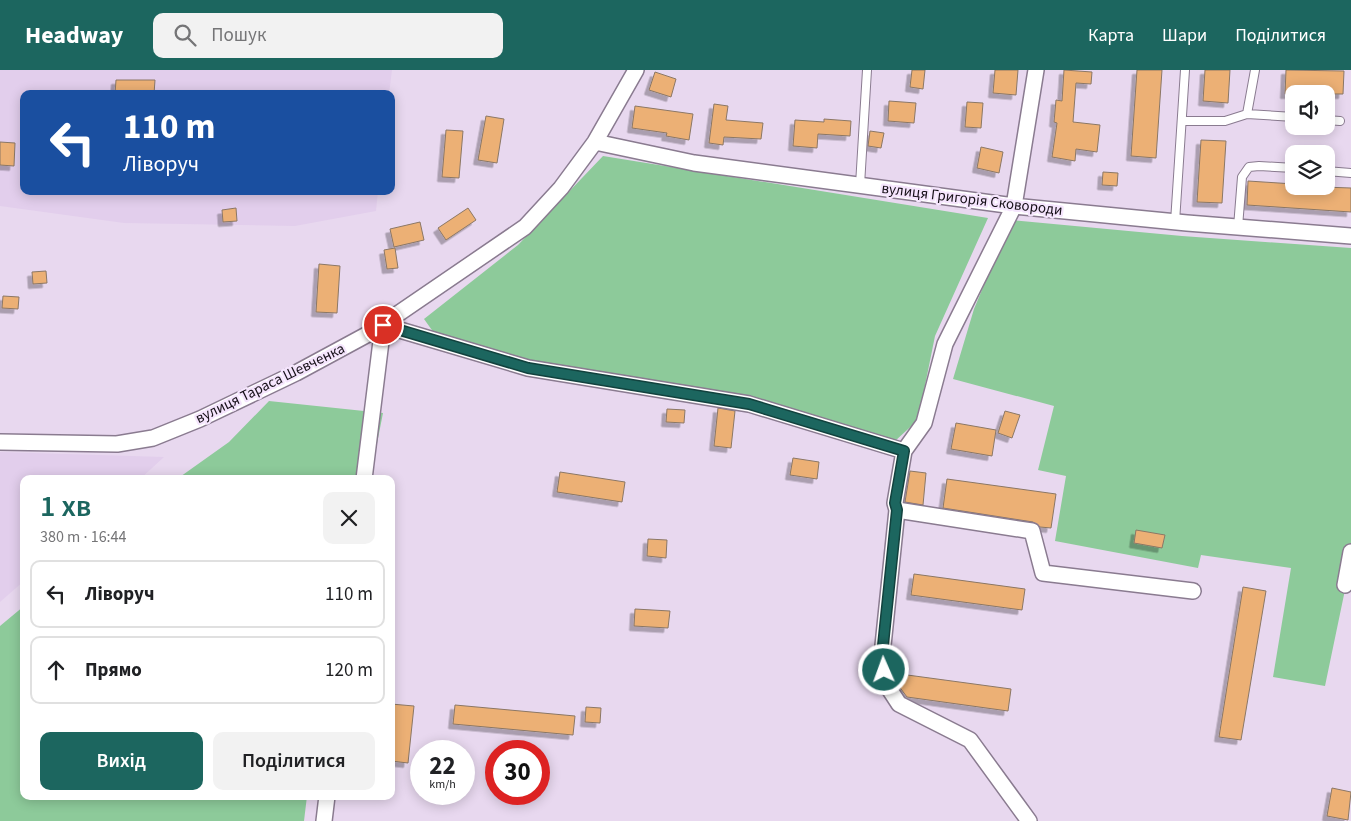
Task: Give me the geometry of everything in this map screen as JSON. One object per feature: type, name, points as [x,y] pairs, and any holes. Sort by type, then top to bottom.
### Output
[{"type":"street","name":"вулиця Тараса Шевченка","points":[[0,442],[117,444],[153,438],[200,419],[296,373],[370,333],[525,227],[561,188],[595,142],[636,70]]},
{"type":"street","points":[[1029,821],[970,740],[899,704],[886,684],[882,655],[897,510],[895,503],[904,451],[924,423],[945,344],[1014,206],[1036,70]]},
{"type":"street","name":"вулиця Григорія Сковороди","points":[[595,142],[694,163],[1014,206],[1175,222],[1351,236]]},
{"type":"street","points":[[364,475],[383,325],[528,368],[749,404],[904,451]]},
{"type":"street","points":[[897,510],[1032,531],[1043,573],[1193,591]]},
{"type":"street","points":[[1345,585],[1351,552]]},
{"type":"street","points":[[324,821],[327,800]]},
{"type":"lane","points":[[860,186],[867,70]]},
{"type":"lane","points":[[1175,222],[1185,70]]},
{"type":"lane","points":[[1247,114],[1255,70]]},
{"type":"lane","points":[[1182,121],[1225,121],[1247,114],[1285,116]]},
{"type":"lane","points":[[1335,121],[1340,121]]},
{"type":"lane","points":[[1238,227],[1242,178],[1249,167],[1285,167]]},
{"type":"lane","points":[[1335,172],[1351,173]]},
{"type":"shaded area","points":[[0,70],[392,70],[390,90],[20,90],[20,195],[378,195],[376,211],[295,226],[124,223],[0,206]]},
{"type":"shaded area","points":[[0,452],[164,457],[144,475],[20,475],[20,584],[0,602]]},
{"type":"green space","points":[[603,156],[988,218],[935,336],[918,420],[895,441],[826,425],[587,383],[434,333],[424,319],[518,245]]},
{"type":"green space","points":[[1011,220],[1182,236],[1351,248],[1351,561],[1325,686],[1273,677],[1291,568],[1201,555],[1198,568],[1055,541],[1066,476],[1038,470],[1054,406],[953,379],[974,309]]},
{"type":"green space","points":[[269,401],[383,413],[371,475],[183,475],[229,442]]},
{"type":"green space","points":[[20,609],[20,800],[307,800],[304,821],[0,821],[0,626]]},
{"type":"building","points":[[912,70],[925,70],[923,89],[910,87]]},
{"type":"building","points":[[995,70],[1018,70],[1016,95],[993,93]]},
{"type":"building","points":[[1064,70],[1092,72],[1091,84],[1076,83],[1073,122],[1100,125],[1097,152],[1076,149],[1075,161],[1052,157],[1057,123],[1054,122],[1056,100],[1062,101]]},
{"type":"building","points":[[1137,70],[1162,70],[1156,158],[1131,156]]},
{"type":"building","points":[[1205,70],[1230,70],[1228,103],[1203,101]]},
{"type":"building","points":[[1286,70],[1344,71],[1343,94],[1335,94],[1335,85],[1285,85]]},
{"type":"building","points":[[655,72],[676,79],[671,97],[649,90]]},
{"type":"building","points":[[116,80],[155,80],[154,90],[115,90]]},
{"type":"building","points":[[889,101],[916,103],[914,123],[888,121]]},
{"type":"building","points":[[967,102],[983,103],[981,128],[965,127]]},
{"type":"building","points":[[714,104],[728,106],[726,120],[763,123],[761,139],[724,137],[723,145],[709,143]]},
{"type":"building","points":[[635,106],[693,114],[689,140],[666,136],[667,133],[632,128]]},
{"type":"building","points":[[486,116],[504,119],[497,163],[478,160]]},
{"type":"building","points":[[824,119],[851,121],[850,136],[818,134],[817,148],[793,146],[795,120],[824,122]]},
{"type":"building","points":[[446,130],[463,131],[459,178],[442,177]]},
{"type":"building","points":[[870,131],[884,133],[881,148],[868,146]]},
{"type":"building","points":[[1201,140],[1226,141],[1222,203],[1197,202]]},
{"type":"building","points":[[0,142],[15,143],[14,166],[0,165]]},
{"type":"building","points":[[981,147],[1003,152],[999,173],[977,168]]},
{"type":"building","points":[[1103,172],[1118,173],[1117,186],[1102,185]]},
{"type":"building","points":[[1248,181],[1285,183],[1285,195],[1335,195],[1335,187],[1351,188],[1351,212],[1247,205]]},
{"type":"building","points":[[236,208],[237,221],[223,222],[222,210]]},
{"type":"building","points":[[468,208],[476,220],[446,240],[438,228]]},
{"type":"building","points":[[420,222],[424,240],[394,247],[390,229]]},
{"type":"building","points":[[395,248],[398,268],[387,269],[384,250]]},
{"type":"building","points":[[319,264],[340,266],[337,313],[316,312]]},
{"type":"building","points":[[46,271],[47,283],[33,284],[32,272]]},
{"type":"building","points":[[3,296],[19,297],[18,309],[2,308]]},
{"type":"building","points":[[718,408],[735,411],[731,448],[714,446]]},
{"type":"building","points":[[667,409],[685,410],[684,423],[666,422]]},
{"type":"building","points":[[1005,411],[1020,415],[1012,438],[998,433]]},
{"type":"building","points":[[956,423],[996,430],[992,456],[951,449]]},
{"type":"building","points":[[793,458],[819,462],[817,479],[790,475]]},
{"type":"building","points":[[910,471],[926,473],[923,505],[905,502]]},
{"type":"building","points":[[560,472],[625,482],[622,502],[557,492]]},
{"type":"building","points":[[947,479],[1056,494],[1051,528],[1040,527],[1033,522],[943,508]]},
{"type":"building","points":[[1136,530],[1165,535],[1162,548],[1134,543]]},
{"type":"building","points":[[648,539],[667,540],[666,558],[647,556]]},
{"type":"building","points":[[914,574],[1025,589],[1022,610],[911,595]]},
{"type":"building","points":[[1243,587],[1266,591],[1241,740],[1219,737]]},
{"type":"building","points":[[635,609],[670,611],[668,628],[634,626]]},
{"type":"building","points":[[900,674],[1011,689],[1008,711],[907,697],[898,685]]},
{"type":"building","points":[[395,704],[414,706],[408,763],[395,761]]},
{"type":"building","points":[[455,705],[575,716],[573,735],[453,724]]},
{"type":"building","points":[[586,707],[601,708],[600,723],[585,722]]},
{"type":"building","points":[[1332,788],[1351,792],[1348,820],[1327,816]]},
{"type":"route","points":[[383,325],[528,368],[749,404],[904,451],[895,503],[897,510],[882,655],[884,670]]}]
